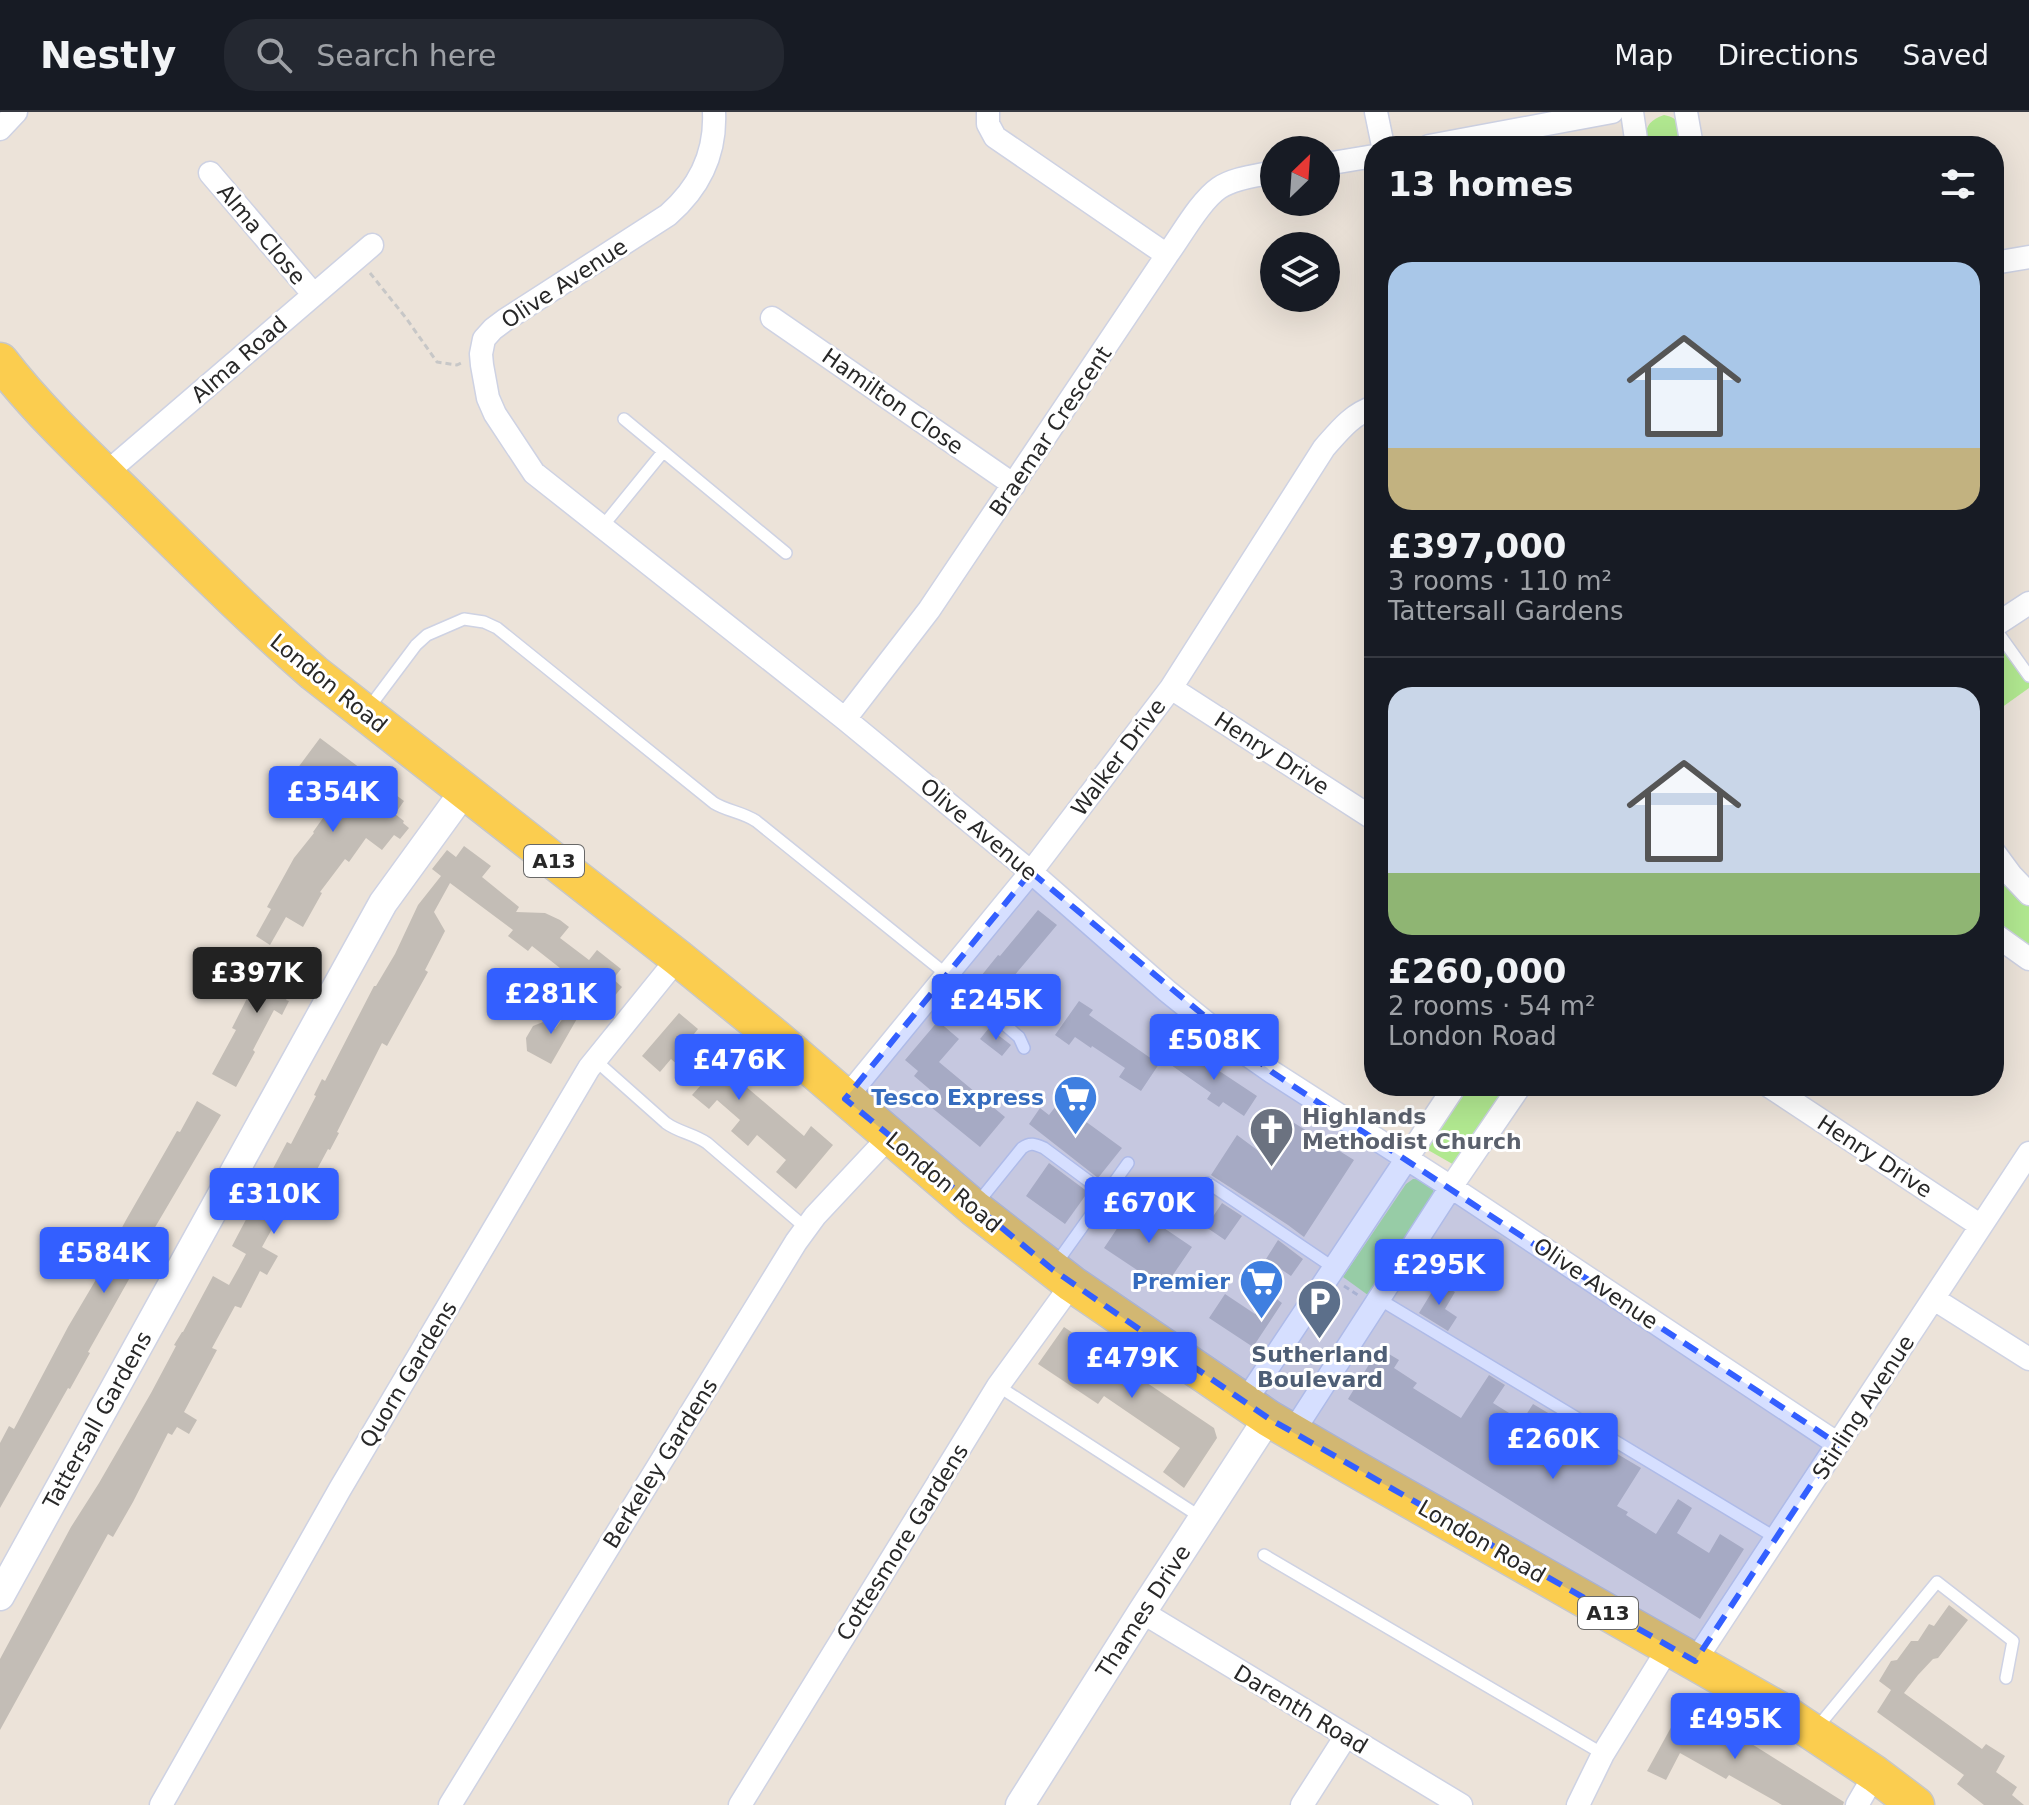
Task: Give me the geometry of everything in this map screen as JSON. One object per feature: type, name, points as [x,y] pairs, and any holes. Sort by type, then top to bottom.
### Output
[{"type":"main road","name":"London Road","points":[[0,361],[105,474],[257,623],[314,673],[678,958],[974,1208],[1062,1276],[1269,1417],[1781,1711],[1916,1805]]},
{"type":"street","points":[[0,129],[16,112]]},
{"type":"street","name":"Olive Avenue","points":[[714,112],[708,161],[681,204],[493,329],[484,339],[481,354],[488,398],[517,450],[534,473],[845,719],[1031,872],[1201,1020],[1272,1072],[1838,1444]]},
{"type":"street","points":[[988,112],[988,124],[995,137],[1167,255]]},
{"type":"street","points":[[1376,112],[1381,136]]},
{"type":"street","points":[[1483,136],[1612,112]]},
{"type":"street","points":[[1632,112],[1636,136]]},
{"type":"street","points":[[1686,112],[1690,136]]},
{"type":"street","points":[[1340,162],[1364,158]]},
{"type":"street","name":"Alma Close","points":[[210,173],[314,295]]},
{"type":"street","name":"Braemar Crescent","points":[[845,719],[929,610],[1207,199],[1219,188],[1260,175]]},
{"type":"street","name":"Alma Road","points":[[105,474],[365,251]]},
{"type":"street","points":[[2004,261],[2029,257]]},
{"type":"street","name":"Hamilton Close","points":[[772,318],[1014,485]]},
{"type":"street","name":"Walker Drive","points":[[845,1099],[1031,872],[1171,688],[1324,448],[1344,425],[1364,411]]},
{"type":"street","points":[[2004,619],[2029,603]]},
{"type":"street","name":"Henry Drive","points":[[1171,688],[1364,809]]},
{"type":"street","name":"Tattersall Gardens","points":[[0,1596],[383,903],[465,790]]},
{"type":"street","points":[[2004,866],[2029,894]]},
{"type":"street","points":[[2004,941],[2029,959]]},
{"type":"street","name":"Quorn Gardens","points":[[161,1805],[340,1489],[595,1059],[678,958]]},
{"type":"street","points":[[1269,1417],[1331,1272],[1448,1096]]},
{"type":"street","points":[[1269,1417],[1377,1303],[1513,1096]]},
{"type":"street","name":"Henry Drive","points":[[1784,1096],[1981,1226]]},
{"type":"street","name":"Berkeley Gardens","points":[[450,1805],[796,1242],[815,1216],[890,1136]]},
{"type":"street","name":"Stirling Avenue","points":[[1578,1805],[1603,1754],[1776,1538],[2029,1153]]},
{"type":"street","name":"Cottesmore Gardens","points":[[740,1805],[998,1386],[1062,1276]]},
{"type":"street","points":[[1934,1299],[2029,1359]]},
{"type":"street","name":"Thames Drive","points":[[1020,1805],[1269,1417]]},
{"type":"street","name":"Darenth Road","points":[[1142,1612],[1461,1805]]},
{"type":"street","points":[[1302,1805],[1346,1736]]},
{"type":"street","points":[[1857,1805],[1875,1774]]},
{"type":"lane","points":[[624,419],[786,553]]},
{"type":"lane","points":[[602,527],[663,452]]},
{"type":"lane","points":[[365,713],[427,635],[464,619],[497,628],[714,803],[726,811],[746,815],[756,821],[1011,1029],[1024,1048]]},
{"type":"lane","points":[[2004,640],[2029,676]]},
{"type":"lane","points":[[595,1059],[666,1123],[707,1143],[806,1228]]},
{"type":"lane","points":[[974,1208],[1028,1144],[1044,1148],[1106,1194]]},
{"type":"lane","points":[[1062,1276],[1106,1194],[1128,1163]]},
{"type":"lane","points":[[1208,1183],[1331,1272]]},
{"type":"lane","points":[[1377,1303],[1776,1538]]},
{"type":"lane","points":[[998,1386],[1202,1518]]},
{"type":"lane","points":[[1264,1555],[1603,1754]]},
{"type":"lane","points":[[1813,1732],[1937,1582],[2013,1641],[2006,1678]]},
{"type":"path","points":[[365,251],[437,362],[457,365],[481,354]]},
{"type":"path","points":[[1331,1272],[1377,1303]]},
{"type":"highlighted area","points":[[1031,872],[1272,1072],[1838,1444],[1695,1661],[1268,1418],[1052,1269],[845,1099]]},
{"type":"green space","points":[[1664,115],[1670,117],[1678,122],[1684,136],[1646,136],[1648,126]]},
{"type":"green space","points":[[2004,649],[2029,683],[2029,688],[2004,706]]},
{"type":"green space","points":[[2004,872],[2029,903],[2029,948],[2004,927]]},
{"type":"green space","points":[[1454,1096],[1507,1096],[1456,1166],[1421,1146]]},
{"type":"green space","points":[[1413,1179],[1427,1182],[1435,1194],[1372,1298],[1343,1277],[1406,1184]]},
{"type":"building","points":[[320,738],[404,801],[395,814],[409,828],[400,839],[394,835],[382,850],[366,838],[349,862],[345,859],[320,892],[303,927],[286,917],[270,945],[256,936],[271,909],[267,907],[294,858],[336,797],[297,769]]},
{"type":"building","points":[[464,846],[491,866],[482,877],[519,907],[516,912],[545,913],[560,920],[569,927],[560,938],[589,960],[597,950],[621,969],[613,979],[622,987],[607,1005],[532,946],[528,951],[508,936],[513,930],[450,883],[434,912],[445,931],[425,970],[428,972],[387,1046],[382,1043],[339,1133],[293,1214],[283,1209],[262,1247],[278,1256],[267,1275],[260,1271],[241,1308],[235,1306],[212,1348],[217,1350],[184,1412],[197,1420],[189,1434],[177,1427],[172,1435],[168,1433],[133,1502],[113,1537],[108,1534],[0,1730],[0,1659],[71,1527],[151,1393],[213,1276],[229,1285],[238,1269],[246,1254],[232,1246],[287,1142],[291,1144],[322,1079],[325,1081],[374,986],[395,954],[418,905],[441,876],[432,869],[447,850],[456,857]]},
{"type":"building","points":[[1038,910],[1057,925],[992,1002],[973,986]]},
{"type":"building","points":[[266,950],[303,972],[286,1000],[289,1001],[282,1015],[274,1010],[236,1087],[212,1074],[236,1030],[232,1028],[260,973],[254,969]]},
{"type":"building","points":[[1079,1001],[1093,1010],[1089,1015],[1159,1064],[1141,1091],[1119,1077],[1125,1068],[1092,1046],[1075,1037],[1069,1045],[1055,1035]]},
{"type":"building","points":[[573,1005],[582,1010],[551,1064],[527,1051],[526,1038],[533,1026],[543,1022],[555,1029]]},
{"type":"building","points":[[679,1013],[698,1029],[690,1039],[804,1136],[811,1126],[833,1145],[796,1189],[776,1172],[786,1160],[757,1135],[748,1146],[731,1131],[740,1120],[717,1100],[709,1109],[692,1095],[701,1085],[671,1059],[660,1072],[642,1056]]},
{"type":"building","points":[[938,1021],[959,1039],[939,1062],[1005,1117],[980,1147],[926,1103],[934,1093],[914,1076],[918,1071],[905,1060]]},
{"type":"building","points":[[989,1028],[1011,1045],[1002,1056],[980,1039]]},
{"type":"building","points":[[1183,1047],[1257,1096],[1244,1116],[1223,1102],[1219,1107],[1207,1099],[1211,1093],[1171,1065]]},
{"type":"building","points":[[197,1101],[221,1115],[147,1241],[150,1242],[90,1353],[0,1508],[0,1443],[9,1426],[14,1429],[68,1327],[120,1239],[117,1237],[126,1220]]},
{"type":"building","name":"Tesco Express","points":[[1059,1102],[1122,1148],[1098,1178],[1029,1124],[1040,1108],[1049,1115]]},
{"type":"building","points":[[1291,1121],[1354,1160],[1304,1237],[1211,1175],[1237,1135],[1268,1158]]},
{"type":"building","points":[[1049,1163],[1088,1192],[1065,1224],[1026,1196]]},
{"type":"building","points":[[1145,1199],[1166,1213],[1158,1224],[1192,1247],[1164,1288],[1104,1248],[1120,1224],[1126,1227]]},
{"type":"building","points":[[1222,1203],[1242,1216],[1225,1240],[1206,1227]]},
{"type":"building","points":[[1278,1240],[1303,1259],[1291,1276],[1266,1259]]},
{"type":"building","points":[[1438,1282],[1455,1292],[1445,1309],[1457,1317],[1448,1331],[1419,1313]]},
{"type":"building","points":[[1269,1293],[1282,1303],[1253,1347],[1209,1318],[1225,1294],[1255,1314]]},
{"type":"building","points":[[1064,1327],[1214,1428],[1217,1438],[1184,1488],[1163,1472],[1180,1448],[1104,1396],[1098,1404],[1038,1364]]},
{"type":"building","points":[[1379,1348],[1399,1360],[1394,1368],[1417,1383],[1413,1388],[1461,1418],[1489,1375],[1505,1385],[1493,1403],[1522,1421],[1533,1404],[1641,1468],[1617,1506],[1628,1512],[1626,1515],[1656,1534],[1678,1499],[1692,1508],[1677,1533],[1709,1553],[1720,1534],[1744,1549],[1700,1619],[1348,1399]]},
{"type":"building","points":[[1949,1605],[1968,1620],[1938,1658],[1933,1659],[1904,1693],[1982,1749],[1986,1744],[2005,1756],[1996,1772],[2017,1787],[2012,1795],[2024,1805],[1984,1805],[1957,1784],[1964,1775],[1877,1712],[1891,1690],[1879,1681],[1891,1661],[1897,1660],[1911,1641],[1918,1641],[1929,1624],[1934,1626]]},
{"type":"building","points":[[1685,1702],[1844,1802],[1843,1805],[1782,1805],[1729,1775],[1726,1779],[1680,1753],[1666,1780],[1647,1771]]},
{"type":"place","name":"Tesco Express","points":[[1075,1136]]},
{"type":"place","name":"Highlands Methodist Church","points":[[1271,1168]]},
{"type":"place","name":"Premier","points":[[1261,1320]]},
{"type":"place","name":"Sutherland Boulevard","points":[[1320,1340]]}]
